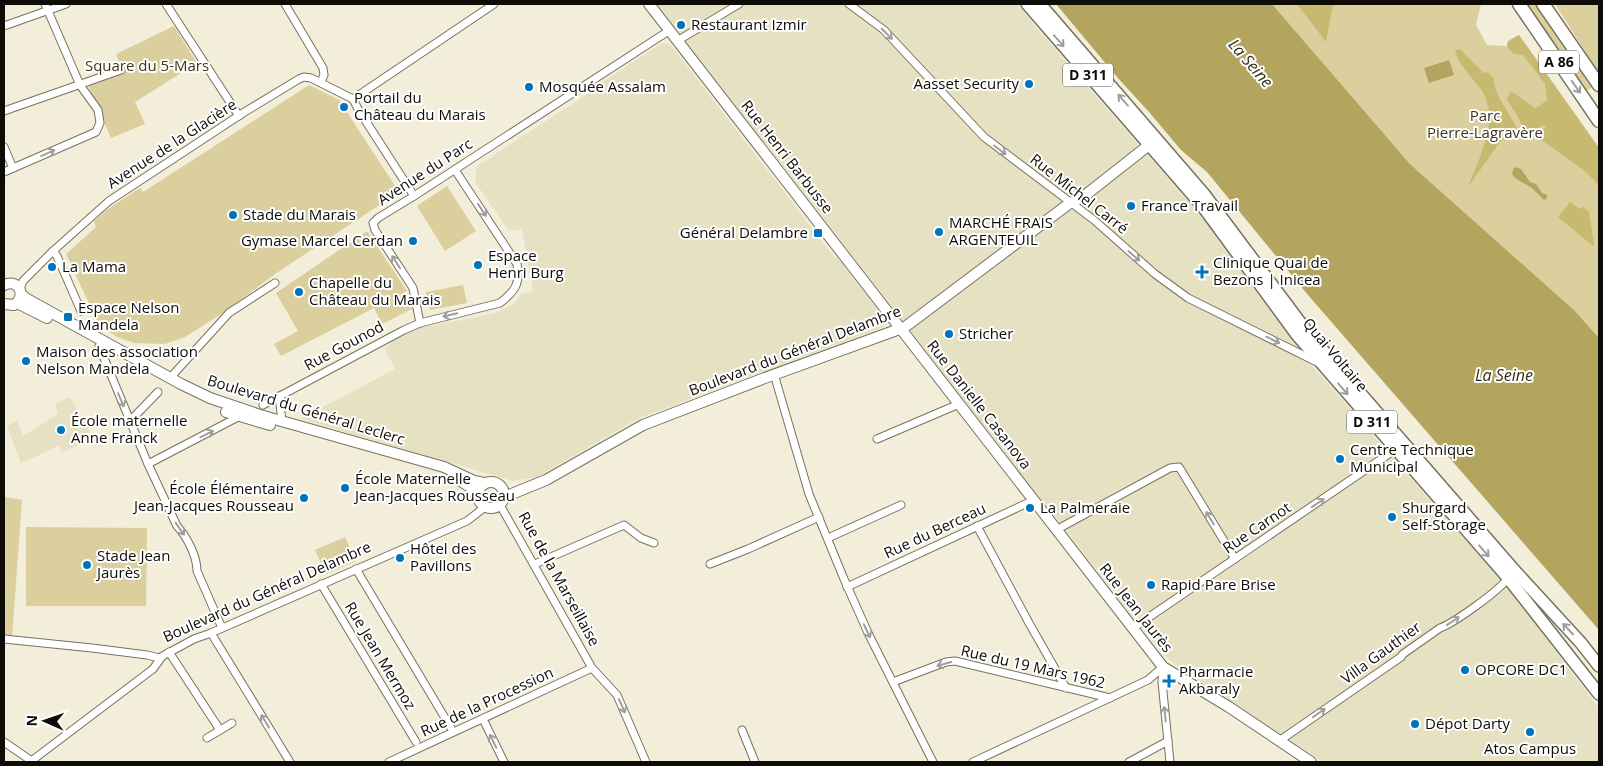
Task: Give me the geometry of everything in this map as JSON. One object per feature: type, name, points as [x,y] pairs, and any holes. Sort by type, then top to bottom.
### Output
[{"type":"highway","name":"A 86","points":[[1519,4],[1599,121]]},
{"type":"highway","name":"A 86","points":[[1543,4],[1599,85]]},
{"type":"highway","points":[[1552,4],[1566,28],[1565,35]]},
{"type":"main road","name":"D 311","points":[[1028,4],[1153,141]]},
{"type":"main road","name":"D 311","points":[[1040,4],[1142,122],[1153,141]]},
{"type":"main road","name":"Quai Voltaire","points":[[1153,141],[1167,151],[1210,201],[1308,333],[1509,564],[1581,643],[1599,666]]},
{"type":"main road","name":"Quai Voltaire","points":[[1153,141],[1297,335],[1508,578],[1599,694]]},
{"type":"street","points":[[4,26],[46,7],[66,4]]},
{"type":"street","points":[[166,4],[239,116]]},
{"type":"street","points":[[285,4],[323,68],[324,75],[321,82]]},
{"type":"street","points":[[414,196],[353,99],[494,4]]},
{"type":"street","name":"Rue Henri Barbusse","points":[[649,4],[901,329]]},
{"type":"street","points":[[677,41],[739,4]]},
{"type":"street","name":"Rue Michel Carré","points":[[849,4],[884,30],[984,137],[1094,220],[1155,274],[1188,298],[1323,365]]},
{"type":"street","points":[[4,172],[96,132],[100,123],[98,110],[80,85],[46,7]]},
{"type":"street","name":"Avenue du Parc","points":[[420,323],[413,288],[375,230],[373,223],[670,30]]},
{"type":"street","points":[[4,111],[121,70]]},
{"type":"street","name":"Avenue de la Glacière","points":[[13,288],[109,201],[299,79],[304,77],[321,82],[353,99]]},
{"type":"street","name":"Boulevard du Général Delambre","points":[[502,502],[509,495],[554,476],[643,425],[774,374],[901,329],[912,323],[1070,203],[1083,197],[1153,141]]},
{"type":"street","points":[[4,147],[13,168]]},
{"type":"street","name":"Rue Gounod","points":[[263,404],[404,330],[420,323],[500,302],[510,295],[517,285],[519,274],[517,264],[455,170]]},
{"type":"street","points":[[53,251],[57,256],[81,311]]},
{"type":"street","points":[[170,378],[229,313],[275,283]]},
{"type":"street","points":[[4,304],[10,306],[13,288]]},
{"type":"street","name":"Boulevard du Général Leclerc","points":[[13,288],[99,346],[191,396],[240,416],[440,472],[456,478],[467,485],[480,501]]},
{"type":"street","name":"Boulevard du Général Leclerc","points":[[13,288],[27,299],[170,378],[216,400],[282,422],[444,468],[474,481],[484,483]]},
{"type":"street","name":"Rue Danielle Casanova","points":[[901,329],[1034,500]]},
{"type":"street","points":[[99,346],[148,464],[177,526],[184,534],[197,564],[197,571],[222,628]]},
{"type":"street","points":[[774,374],[809,494],[847,587],[869,636],[933,762]]},
{"type":"street","points":[[130,421],[158,392]]},
{"type":"street","points":[[280,396],[282,422]]},
{"type":"street","points":[[877,439],[959,404]]},
{"type":"street","points":[[148,464],[240,416]]},
{"type":"street","name":"Rue Carnot","points":[[1132,628],[1396,449]]},
{"type":"street","points":[[1056,530],[1170,468],[1179,467],[1235,559]]},
{"type":"street","points":[[494,482],[504,492],[502,502],[494,508],[480,501],[479,488],[484,483],[494,482]]},
{"type":"street","name":"Boulevard du Général Delambre","points":[[501,487],[530,486]]},
{"type":"street","name":"Rue du Berceau","points":[[847,587],[1034,500]]},
{"type":"street","name":"Rue Jean Jaurès","points":[[1034,500],[1163,666],[1311,762]]},
{"type":"street","name":"Boulevard du Général Delambre","points":[[4,639],[92,648],[161,658],[194,639],[467,520],[476,513],[480,501]]},
{"type":"street","name":"Rue de la Marseillaise","points":[[502,502],[592,668],[617,695],[646,762]]},
{"type":"street","points":[[828,538],[901,505]]},
{"type":"street","points":[[710,564],[819,518]]},
{"type":"street","points":[[534,564],[624,525],[641,538],[654,543]]},
{"type":"street","points":[[977,526],[1066,688]]},
{"type":"street","points":[[356,569],[452,730]]},
{"type":"street","name":"Villa Gauthier","points":[[1279,741],[1499,589],[1508,578]]},
{"type":"street","name":"Rue Jean Mermoz","points":[[321,584],[417,745]]},
{"type":"street","points":[[211,633],[290,762]]},
{"type":"street","points":[[169,652],[220,730]]},
{"type":"street","points":[[4,742],[32,762],[153,669],[161,658]]},
{"type":"street","name":"Rue du 19 Mars 1962","points":[[893,682],[946,662],[955,661],[1110,698]]},
{"type":"street","points":[[973,762],[1148,680],[1163,666]]},
{"type":"street","points":[[1163,666],[1162,682],[1170,762]]},
{"type":"street","name":"Rue de la Procession","points":[[388,762],[396,761],[417,745],[483,719],[592,668]]},
{"type":"street","points":[[483,719],[504,762]]},
{"type":"street","points":[[207,738],[232,723]]},
{"type":"street","points":[[742,730],[755,762]]},
{"type":"street","points":[[1128,762],[1168,741]]},
{"type":"shaded area","points":[[657,4],[1017,4],[1207,223],[1315,369],[1509,590],[1599,708],[1599,762],[1323,762],[1169,660],[976,419],[911,331]]},
{"type":"shaded area","points":[[1297,4],[1333,4],[1326,42]]},
{"type":"shaded area","points":[[1519,35],[1599,148],[1599,185],[1586,172],[1536,136],[1546,127],[1544,125],[1531,131],[1522,128],[1507,99],[1510,92],[1535,108],[1547,100],[1545,84],[1523,55],[1513,54],[1507,46],[1508,41]]},
{"type":"shaded area","points":[[662,43],[670,44],[835,258],[837,257],[884,318],[886,323],[884,327],[639,418],[537,477],[513,481],[301,419],[395,369],[385,349],[394,340],[426,325],[432,326],[496,313],[513,304],[522,293],[533,291],[522,229],[509,231],[475,182],[477,166]]},
{"type":"shaded area","points":[[1460,49],[1484,73],[1487,72],[1494,78],[1494,84],[1499,97],[1517,129],[1500,142],[1468,187],[1486,138],[1489,112],[1486,99],[1480,88],[1462,65],[1457,55],[1455,50]]},
{"type":"shaded area","points":[[1570,202],[1580,209],[1583,207],[1589,212],[1593,246],[1558,217]]},
{"type":"shaded area","name":"École maternelle Anne Franck","points":[[70,397],[94,438],[62,452],[59,446],[21,463],[7,426],[17,420],[23,436],[58,414],[55,404]]},
{"type":"green space","name":"Parc Pierre-Lagravère","points":[[1272,4],[1481,4],[1476,25],[1487,45],[1507,46],[1508,41],[1519,35],[1599,148],[1599,338],[1575,311],[1410,164]]},
{"type":"green space","points":[[1523,4],[1537,4],[1594,86],[1585,92]]},
{"type":"green space","points":[[1555,4],[1599,4],[1599,73]]},
{"type":"green space","name":"Square du 5-Mars","points":[[174,26],[197,63],[135,102],[145,124],[111,138],[88,85],[123,72],[116,54]]},
{"type":"green space","name":"Stade du Marais","points":[[309,85],[339,100],[399,192],[275,274],[223,313],[185,337],[165,344],[134,343],[117,337],[99,325],[66,254],[96,227],[94,221],[108,209],[140,188],[143,192]]},
{"type":"green space","points":[[447,186],[476,231],[445,251],[417,206]]},
{"type":"green space","points":[[367,231],[407,291],[388,301],[404,294],[412,309],[382,324],[374,308],[281,356],[274,344],[298,331],[276,293]]},
{"type":"green space","points":[[463,285],[467,303],[430,310],[426,292]]},
{"type":"green space","points":[[4,497],[22,500],[12,637],[4,636]]},
{"type":"green space","name":"Stade Jean Jaurès","points":[[26,527],[147,528],[146,606],[26,606]]},
{"type":"green space","points":[[345,537],[356,561],[326,574],[315,550]]},
{"type":"water","name":"La Seine","points":[[1056,4],[1272,4],[1410,164],[1575,311],[1599,338],[1599,630],[1308,295],[1207,172],[1181,150]]},
{"type":"water","points":[[1449,60],[1454,75],[1429,83],[1424,68]]},
{"type":"water","points":[[1514,167],[1521,169],[1530,182],[1536,184],[1542,193],[1547,195],[1547,198],[1544,200],[1532,188],[1515,178],[1512,174]]},
{"type":"place","name":"Restaurant Izmir","points":[[681,25]]},
{"type":"place","name":"Aasset Security","points":[[1029,84]]},
{"type":"place","name":"Mosquée Assalam","points":[[529,87]]},
{"type":"place","name":"Portail du Château du Marais","points":[[344,107]]},
{"type":"place","name":"France Travail","points":[[1131,206]]},
{"type":"place","name":"Stade du Marais","points":[[233,215]]},
{"type":"place","name":"MARCHÉ FRAIS ARGENTEUIL","points":[[939,232]]},
{"type":"place","name":"Général Delambre","points":[[818,233]]},
{"type":"place","name":"Gymase Marcel Cerdan","points":[[413,241]]},
{"type":"place","name":"Espace Henri Burg","points":[[478,265]]},
{"type":"place","name":"La Mama","points":[[52,267]]},
{"type":"place","name":"Clinique Quai de Bezons | Inicea","points":[[1202,272]]},
{"type":"place","name":"Chapelle du Château du Marais","points":[[299,292]]},
{"type":"place","name":"Espace Nelson Mandela","points":[[68,317]]},
{"type":"place","name":"Stricher","points":[[949,334]]},
{"type":"place","name":"Maison des association Nelson Mandela","points":[[26,361]]},
{"type":"place","name":"École maternelle Anne Franck","points":[[61,430]]},
{"type":"place","name":"Centre Technique Municipal","points":[[1340,459]]},
{"type":"place","name":"École Maternelle Jean-Jacques Rousseau","points":[[345,488]]},
{"type":"place","name":"École Élémentaire Jean-Jacques Rousseau","points":[[304,498]]},
{"type":"place","name":"La Palmeraie","points":[[1030,508]]},
{"type":"place","name":"Shurgard Self-Storage","points":[[1392,517]]},
{"type":"place","name":"Hôtel des Pavillons","points":[[400,558]]},
{"type":"place","name":"Stade Jean Jaurès","points":[[87,565]]},
{"type":"place","name":"Rapid Pare Brise","points":[[1151,585]]},
{"type":"place","name":"OPCORE DC1","points":[[1465,670]]},
{"type":"place","name":"Pharmacie Akbaraly","points":[[1169,681]]},
{"type":"place","name":"Dépot Darty","points":[[1415,724]]},
{"type":"place","name":"Atos Campus","points":[[1530,732]]}]
